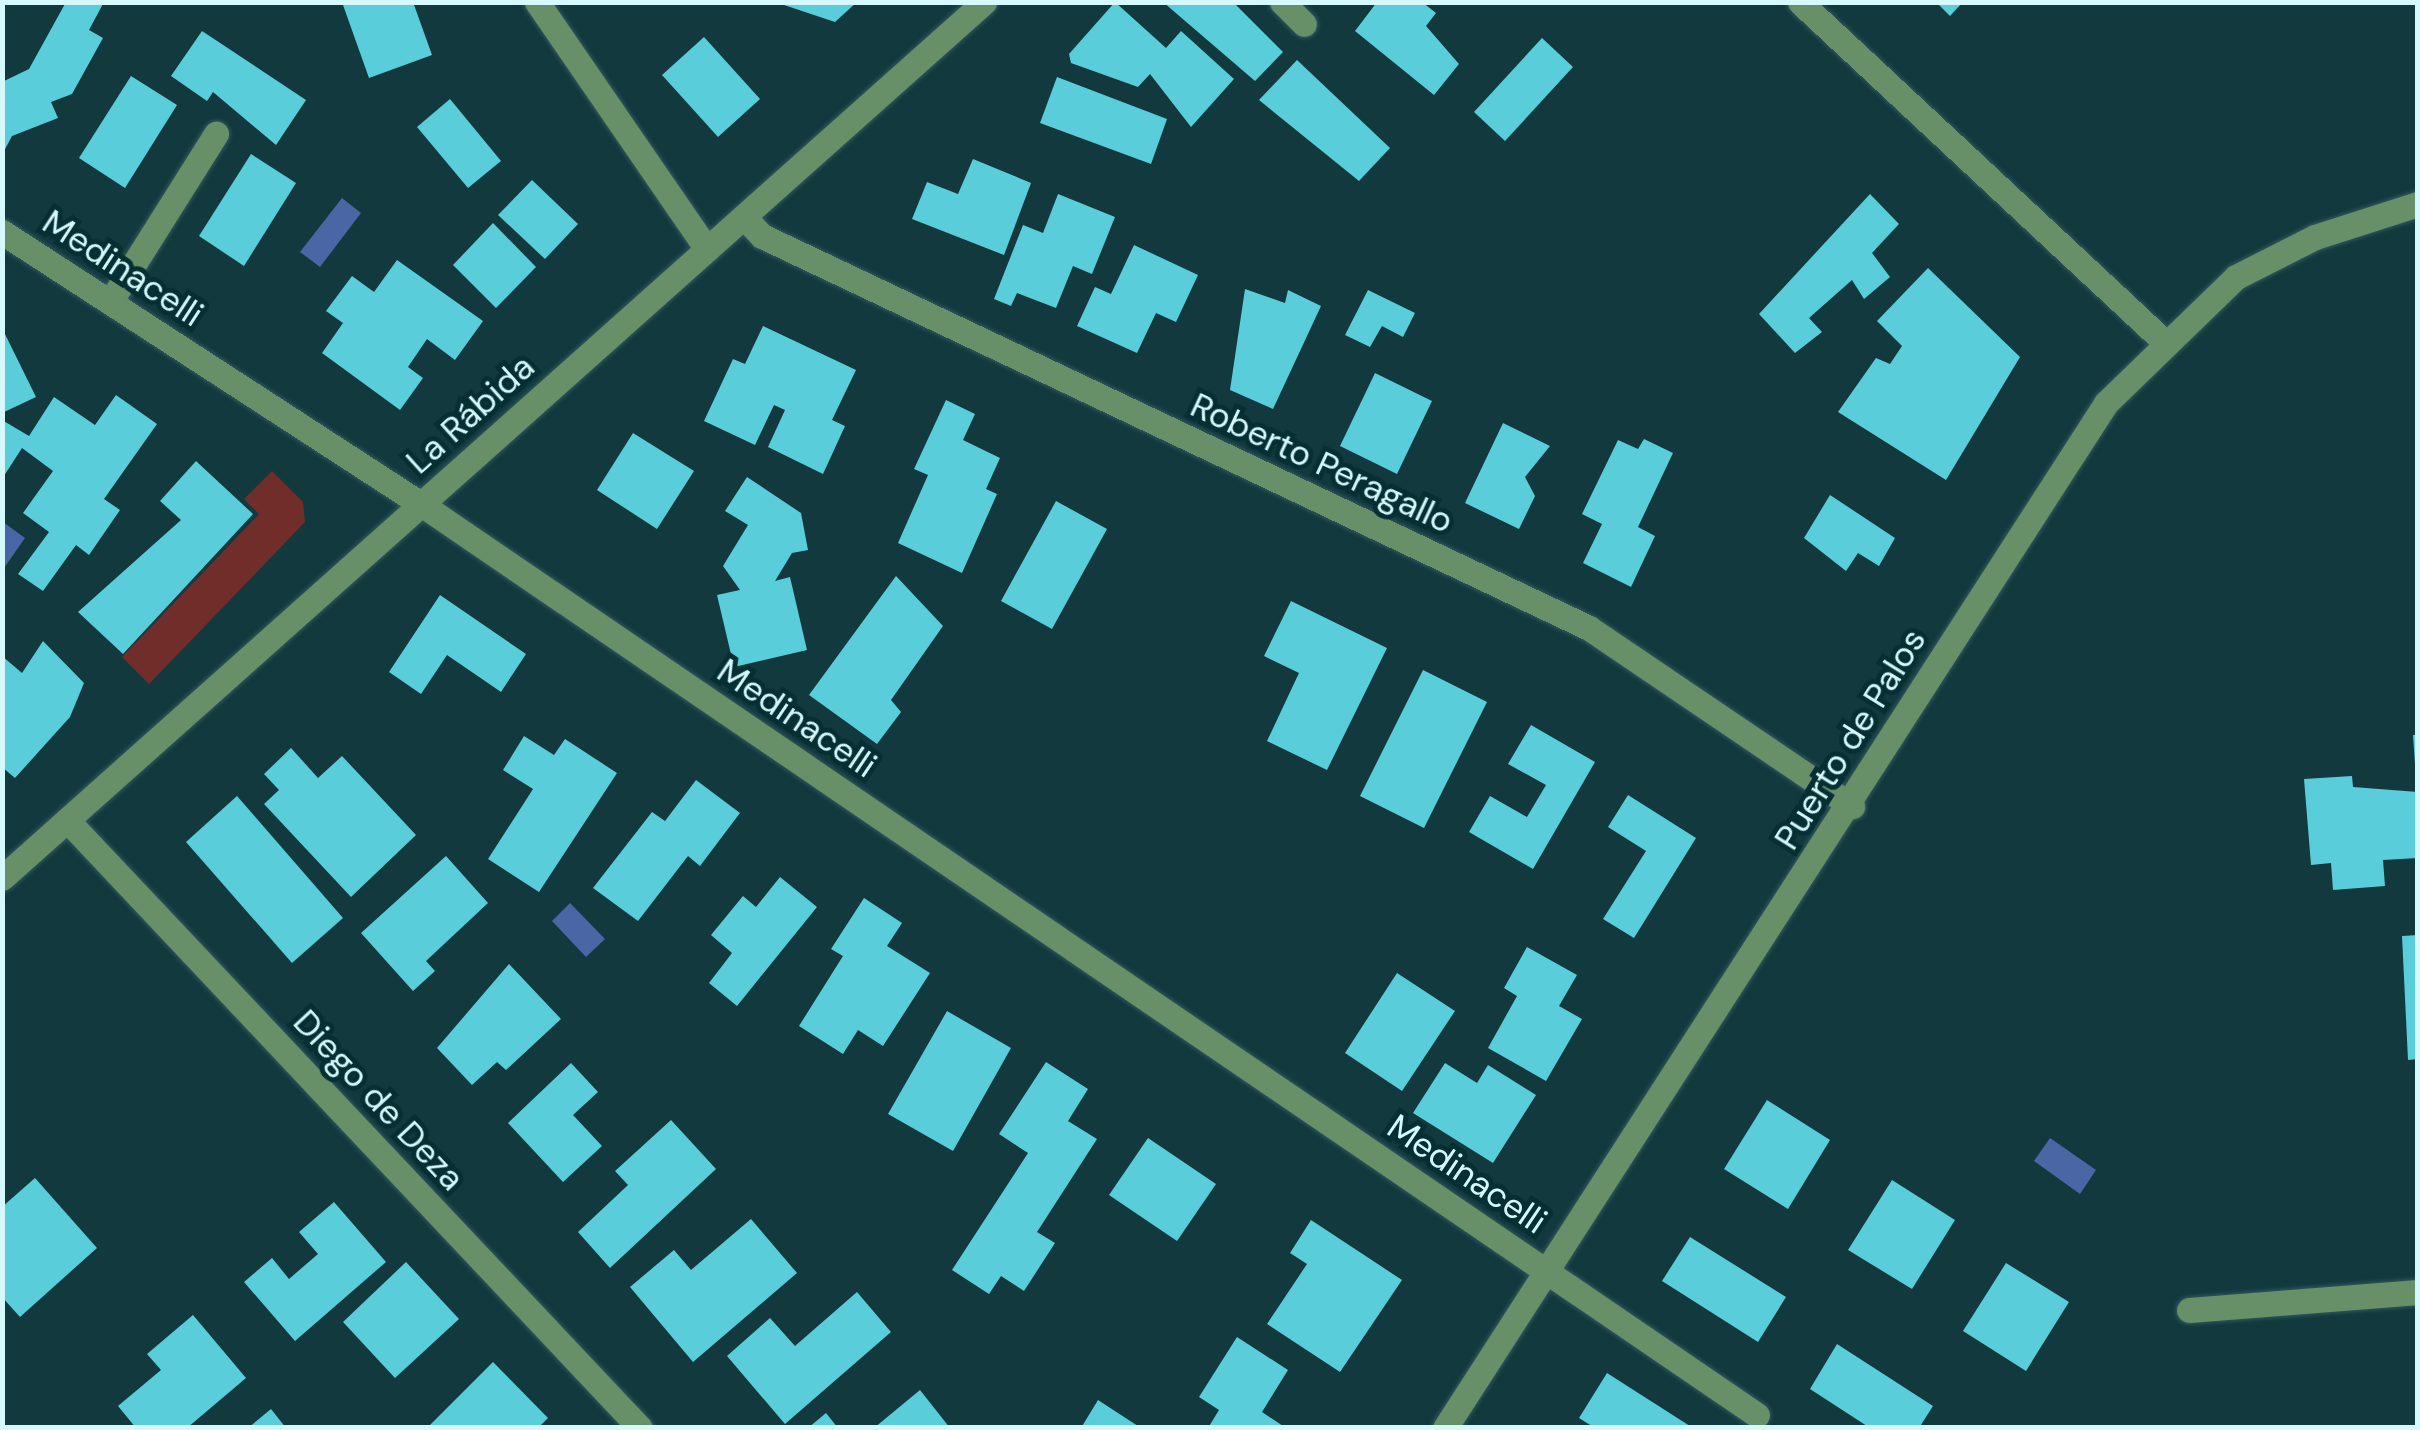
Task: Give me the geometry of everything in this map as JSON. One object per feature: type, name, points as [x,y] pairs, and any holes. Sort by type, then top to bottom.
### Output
[{"type":"street","points":[[536,2],[707,249]]},
{"type":"street","name":"La Rábida","points":[[2,878],[984,2]]},
{"type":"street","points":[[1282,2],[1304,24]]},
{"type":"street","points":[[1800,2],[2162,340]]},
{"type":"street","points":[[110,302],[216,134]]},
{"type":"street","name":"Puerto de Palos","points":[[1445,1428],[1852,806],[2029,518],[2162,340],[2236,277],[2315,237],[2418,204]]},
{"type":"street","name":"Roberto Peragallo","points":[[745,218],[762,236],[1589,628],[1852,806]]},
{"type":"street","name":"Medinacelli","points":[[2,232],[421,504],[1757,1415]]},
{"type":"street","name":"Diego de Deza","points":[[67,820],[640,1428]]},
{"type":"street","points":[[2189,1310],[2418,1292]]},
{"type":"shaded area","points":[[272,471],[303,502],[305,522],[149,684],[122,657],[259,514],[244,499]]},
{"type":"water","points":[[342,198],[361,213],[320,267],[300,252]]},
{"type":"water","points":[[3,522],[25,538],[4,568],[2,567]]},
{"type":"water","points":[[570,903],[605,939],[586,957],[552,921]]},
{"type":"water","points":[[2050,1138],[2096,1170],[2080,1194],[2034,1161]]},
{"type":"building","points":[[66,2],[104,2],[89,30],[103,38],[72,94],[51,102],[58,118],[12,136],[2,155],[2,82],[29,69]]},
{"type":"building","points":[[413,2],[432,55],[369,78],[343,5]]},
{"type":"building","points":[[775,2],[857,2],[835,22]]},
{"type":"building","points":[[1115,2],[1166,48],[1181,31],[1234,79],[1191,127],[1150,74],[1138,87],[1071,63],[1069,54]]},
{"type":"building","points":[[1163,2],[1233,2],[1283,52],[1255,81]]},
{"type":"building","points":[[1377,2],[1422,2],[1436,13],[1426,26],[1459,64],[1434,95],[1355,31]]},
{"type":"building","points":[[1936,2],[1963,2],[1950,16]]},
{"type":"building","points":[[202,31],[306,100],[276,145],[213,92],[207,101],[171,76]]},
{"type":"building","points":[[704,37],[760,99],[718,137],[662,75]]},
{"type":"building","points":[[1542,38],[1573,67],[1505,141],[1474,112]]},
{"type":"building","points":[[1297,60],[1390,148],[1359,181],[1259,100]]},
{"type":"building","points":[[131,76],[177,105],[125,188],[79,158]]},
{"type":"building","points":[[1057,77],[1167,119],[1151,164],[1040,123]]},
{"type":"building","points":[[450,99],[501,161],[468,188],[417,127]]},
{"type":"building","points":[[251,154],[296,183],[244,266],[199,236]]},
{"type":"building","points":[[973,159],[1031,183],[1004,255],[912,219],[927,182],[958,194]]},
{"type":"building","points":[[532,180],[578,224],[545,259],[498,215]]},
{"type":"building","points":[[1058,194],[1115,217],[1092,274],[1073,266],[1056,308],[1017,293],[1011,306],[994,299],[1023,225],[1043,233]]},
{"type":"building","points":[[1870,194],[1899,224],[1872,253],[1890,277],[1864,299],[1852,280],[1809,318],[1822,332],[1795,353],[1759,314]]},
{"type":"building","points":[[493,223],[536,267],[496,308],[453,265]]},
{"type":"building","points":[[1134,245],[1198,275],[1176,322],[1156,313],[1137,353],[1077,326],[1095,287],[1111,294]]},
{"type":"building","points":[[397,260],[483,321],[455,360],[427,339],[408,367],[423,378],[400,410],[322,353],[343,323],[326,311],[352,276],[374,292]]},
{"type":"building","points":[[1928,268],[2020,357],[1946,480],[1838,412],[1876,358],[1890,364],[1902,346],[1877,321]]},
{"type":"building","points":[[1245,289],[1285,303],[1288,290],[1321,306],[1273,409],[1230,390]]},
{"type":"building","points":[[1368,290],[1415,313],[1403,337],[1382,326],[1370,347],[1345,335]]},
{"type":"building","points":[[763,326],[856,370],[832,420],[845,426],[823,474],[768,447],[785,410],[774,405],[755,445],[704,421],[733,359],[745,364]]},
{"type":"building","points":[[2,328],[36,397],[2,413]]},
{"type":"building","points":[[1375,373],[1432,401],[1397,474],[1340,446]]},
{"type":"building","points":[[116,395],[157,424],[104,499],[120,510],[89,555],[76,545],[43,591],[18,574],[49,532],[23,513],[53,471],[22,448],[2,479],[2,420],[29,436],[54,397],[95,425]]},
{"type":"building","points":[[946,400],[975,414],[963,440],[1000,458],[986,489],[997,494],[962,573],[898,543],[928,475],[914,469]]},
{"type":"building","points":[[1503,423],[1550,446],[1525,477],[1535,496],[1519,529],[1465,503]]},
{"type":"building","points":[[633,433],[694,471],[657,529],[597,490]]},
{"type":"building","points":[[1644,439],[1673,453],[1638,527],[1655,536],[1631,587],[1583,563],[1602,524],[1582,514],[1618,440],[1638,449]]},
{"type":"building","points":[[196,461],[253,514],[123,654],[78,612],[181,520],[160,501]]},
{"type":"building","points":[[747,477],[801,513],[808,550],[792,553],[775,581],[790,577],[807,650],[734,667],[717,595],[740,590],[723,566],[748,525],[725,511]]},
{"type":"building","points":[[1830,495],[1895,538],[1879,566],[1858,553],[1846,571],[1804,538]]},
{"type":"building","points":[[1056,501],[1107,529],[1052,629],[1001,601]]},
{"type":"building","points":[[896,576],[943,626],[891,700],[901,712],[877,744],[809,695]]},
{"type":"building","points":[[440,595],[526,654],[501,692],[447,655],[421,694],[389,672]]},
{"type":"building","points":[[1291,601],[1387,648],[1327,770],[1267,741],[1299,673],[1264,656]]},
{"type":"building","points":[[43,641],[84,683],[70,717],[15,778],[2,767],[2,656],[22,673]]},
{"type":"building","points":[[1423,670],[1487,702],[1424,828],[1360,796]]},
{"type":"building","points":[[1531,725],[1595,762],[1533,869],[1469,832],[1490,796],[1527,817],[1546,785],[1508,764]]},
{"type":"building","points":[[2413,735],[2418,735],[2418,764],[2415,764]]},
{"type":"building","points":[[524,736],[554,755],[565,739],[617,773],[539,892],[488,859],[533,789],[503,770]]},
{"type":"building","points":[[291,748],[318,778],[342,756],[416,835],[351,897],[264,804],[279,790],[264,774]]},
{"type":"building","points":[[2352,776],[2353,787],[2418,792],[2418,858],[2383,860],[2385,886],[2333,890],[2331,863],[2311,865],[2304,779]]},
{"type":"building","points":[[696,780],[740,813],[700,866],[688,856],[638,921],[593,888],[652,812],[665,821]]},
{"type":"building","points":[[1628,795],[1696,838],[1634,938],[1603,919],[1646,851],[1608,827]]},
{"type":"building","points":[[237,796],[343,918],[292,963],[186,842]]},
{"type":"building","points":[[446,856],[488,903],[426,961],[435,971],[413,991],[361,933]]},
{"type":"building","points":[[780,877],[817,907],[737,1006],[709,983],[732,953],[711,935],[743,896],[756,907]]},
{"type":"building","points":[[864,898],[902,923],[887,946],[930,973],[883,1046],[858,1030],[843,1054],[799,1026],[843,956],[831,949]]},
{"type":"building","points":[[2418,935],[2418,1059],[2408,1060],[2402,936]]},
{"type":"building","points":[[1527,947],[1577,975],[1559,1006],[1582,1019],[1546,1081],[1488,1048],[1517,996],[1504,988]]},
{"type":"building","points":[[509,964],[561,1019],[506,1070],[497,1062],[472,1085],[437,1048]]},
{"type":"building","points":[[1397,973],[1455,1011],[1402,1091],[1345,1053]]},
{"type":"building","points":[[947,1011],[1011,1048],[953,1151],[888,1114]]},
{"type":"building","points":[[1046,1062],[1088,1089],[1068,1121],[1097,1139],[1037,1232],[1055,1243],[1024,1291],[1001,1276],[989,1294],[952,1270],[1028,1153],[999,1134]]},
{"type":"building","points":[[571,1063],[598,1092],[573,1115],[602,1146],[563,1182],[508,1123]]},
{"type":"building","points":[[1445,1063],[1477,1083],[1488,1065],[1536,1095],[1493,1163],[1413,1113]]},
{"type":"building","points":[[1767,1100],[1830,1140],[1788,1209],[1724,1169]]},
{"type":"building","points":[[671,1120],[716,1169],[610,1268],[578,1232],[628,1185],[615,1171]]},
{"type":"building","points":[[1148,1138],[1216,1184],[1177,1241],[1109,1195]]},
{"type":"building","points":[[35,1178],[97,1248],[20,1317],[2,1297],[2,1207]]},
{"type":"building","points":[[1892,1180],[1955,1220],[1912,1289],[1848,1250]]},
{"type":"building","points":[[334,1202],[386,1262],[295,1341],[244,1282],[272,1258],[289,1279],[318,1254],[299,1232]]},
{"type":"building","points":[[751,1219],[797,1273],[693,1362],[630,1287],[674,1250],[691,1270]]},
{"type":"building","points":[[1311,1220],[1402,1280],[1340,1372],[1267,1324],[1307,1264],[1290,1253]]},
{"type":"building","points":[[1690,1237],[1786,1297],[1758,1342],[1662,1281]]},
{"type":"building","points":[[406,1262],[459,1319],[395,1378],[343,1322]]},
{"type":"building","points":[[2006,1263],[2069,1302],[2026,1371],[1963,1331]]},
{"type":"building","points":[[857,1292],[891,1332],[785,1424],[727,1356],[770,1318],[795,1346]]},
{"type":"building","points":[[193,1315],[246,1378],[187,1428],[136,1428],[118,1406],[161,1370],[147,1354]]},
{"type":"building","points":[[1237,1337],[1288,1370],[1262,1412],[1286,1428],[1208,1428],[1219,1410],[1199,1397]]},
{"type":"building","points":[[1837,1344],[1933,1406],[1919,1428],[1870,1428],[1810,1389]]},
{"type":"building","points":[[493,1362],[548,1418],[538,1428],[427,1428]]},
{"type":"building","points":[[1607,1373],[1693,1428],[1595,1428],[1579,1418]]},
{"type":"building","points":[[920,1390],[950,1428],[874,1428]]},
{"type":"building","points":[[1098,1400],[1141,1428],[1081,1428]]},
{"type":"building","points":[[271,1409],[286,1428],[248,1428]]},
{"type":"building","points":[[826,1413],[838,1428],[808,1428]]}]
